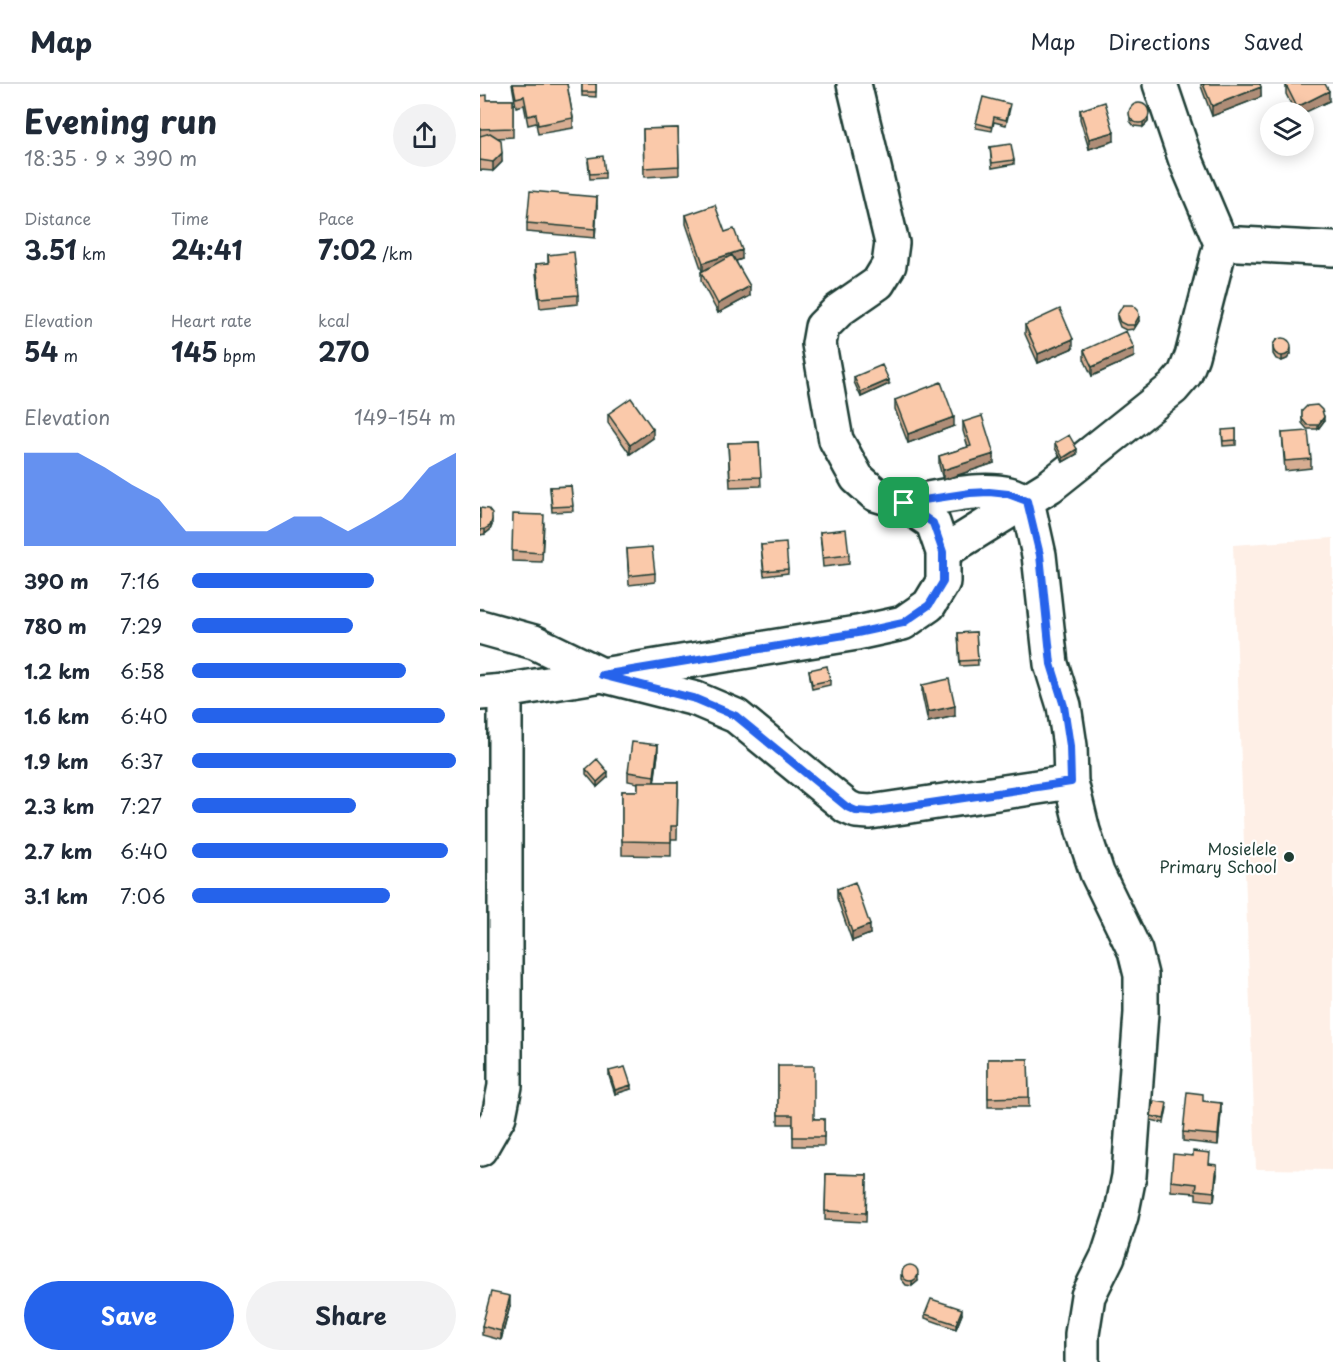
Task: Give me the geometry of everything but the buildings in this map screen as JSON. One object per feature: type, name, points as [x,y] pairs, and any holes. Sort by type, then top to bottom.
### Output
[{"type":"street","points":[[480,1149],[499,1116],[505,1086],[492,692],[857,633],[903,623],[929,605],[943,582],[943,552],[933,523],[904,503],[875,494],[857,478],[836,440],[819,344],[822,327],[838,309],[878,283],[888,265],[892,243],[854,84]]},
{"type":"street","points":[[943,552],[1050,486],[1164,395],[1185,374],[1192,356],[1221,243],[1185,158],[1160,84]]},
{"type":"street","points":[[1221,243],[1333,249]]},
{"type":"street","points":[[904,503],[989,492],[1008,494],[1027,501]]},
{"type":"street","points":[[1027,501],[1040,555],[1051,664],[1064,706],[1070,746],[1071,782],[1083,831],[1097,873],[1135,951],[1141,975],[1141,1013],[1129,1176],[1121,1216],[1108,1256],[1088,1296],[1082,1334],[1082,1362]]},
{"type":"street","points":[[480,627],[534,642],[602,675],[696,699],[736,716],[847,807],[856,811],[870,812],[1071,782]]},
{"type":"shaded area","name":"Mosielele Primary School","points":[[1333,538],[1333,1170],[1256,1169],[1233,545]]},
{"type":"place","name":"Mosielele Primary School","points":[[1289,857]]},
{"type":"route","points":[[989,492],[1008,494],[1027,501],[1040,555],[1051,664],[1064,706],[1070,746],[1071,782],[870,812],[856,811],[847,807],[736,716],[696,699],[602,675],[857,633],[903,623],[929,605],[943,582],[943,552],[933,523],[904,503],[989,492]]}]
